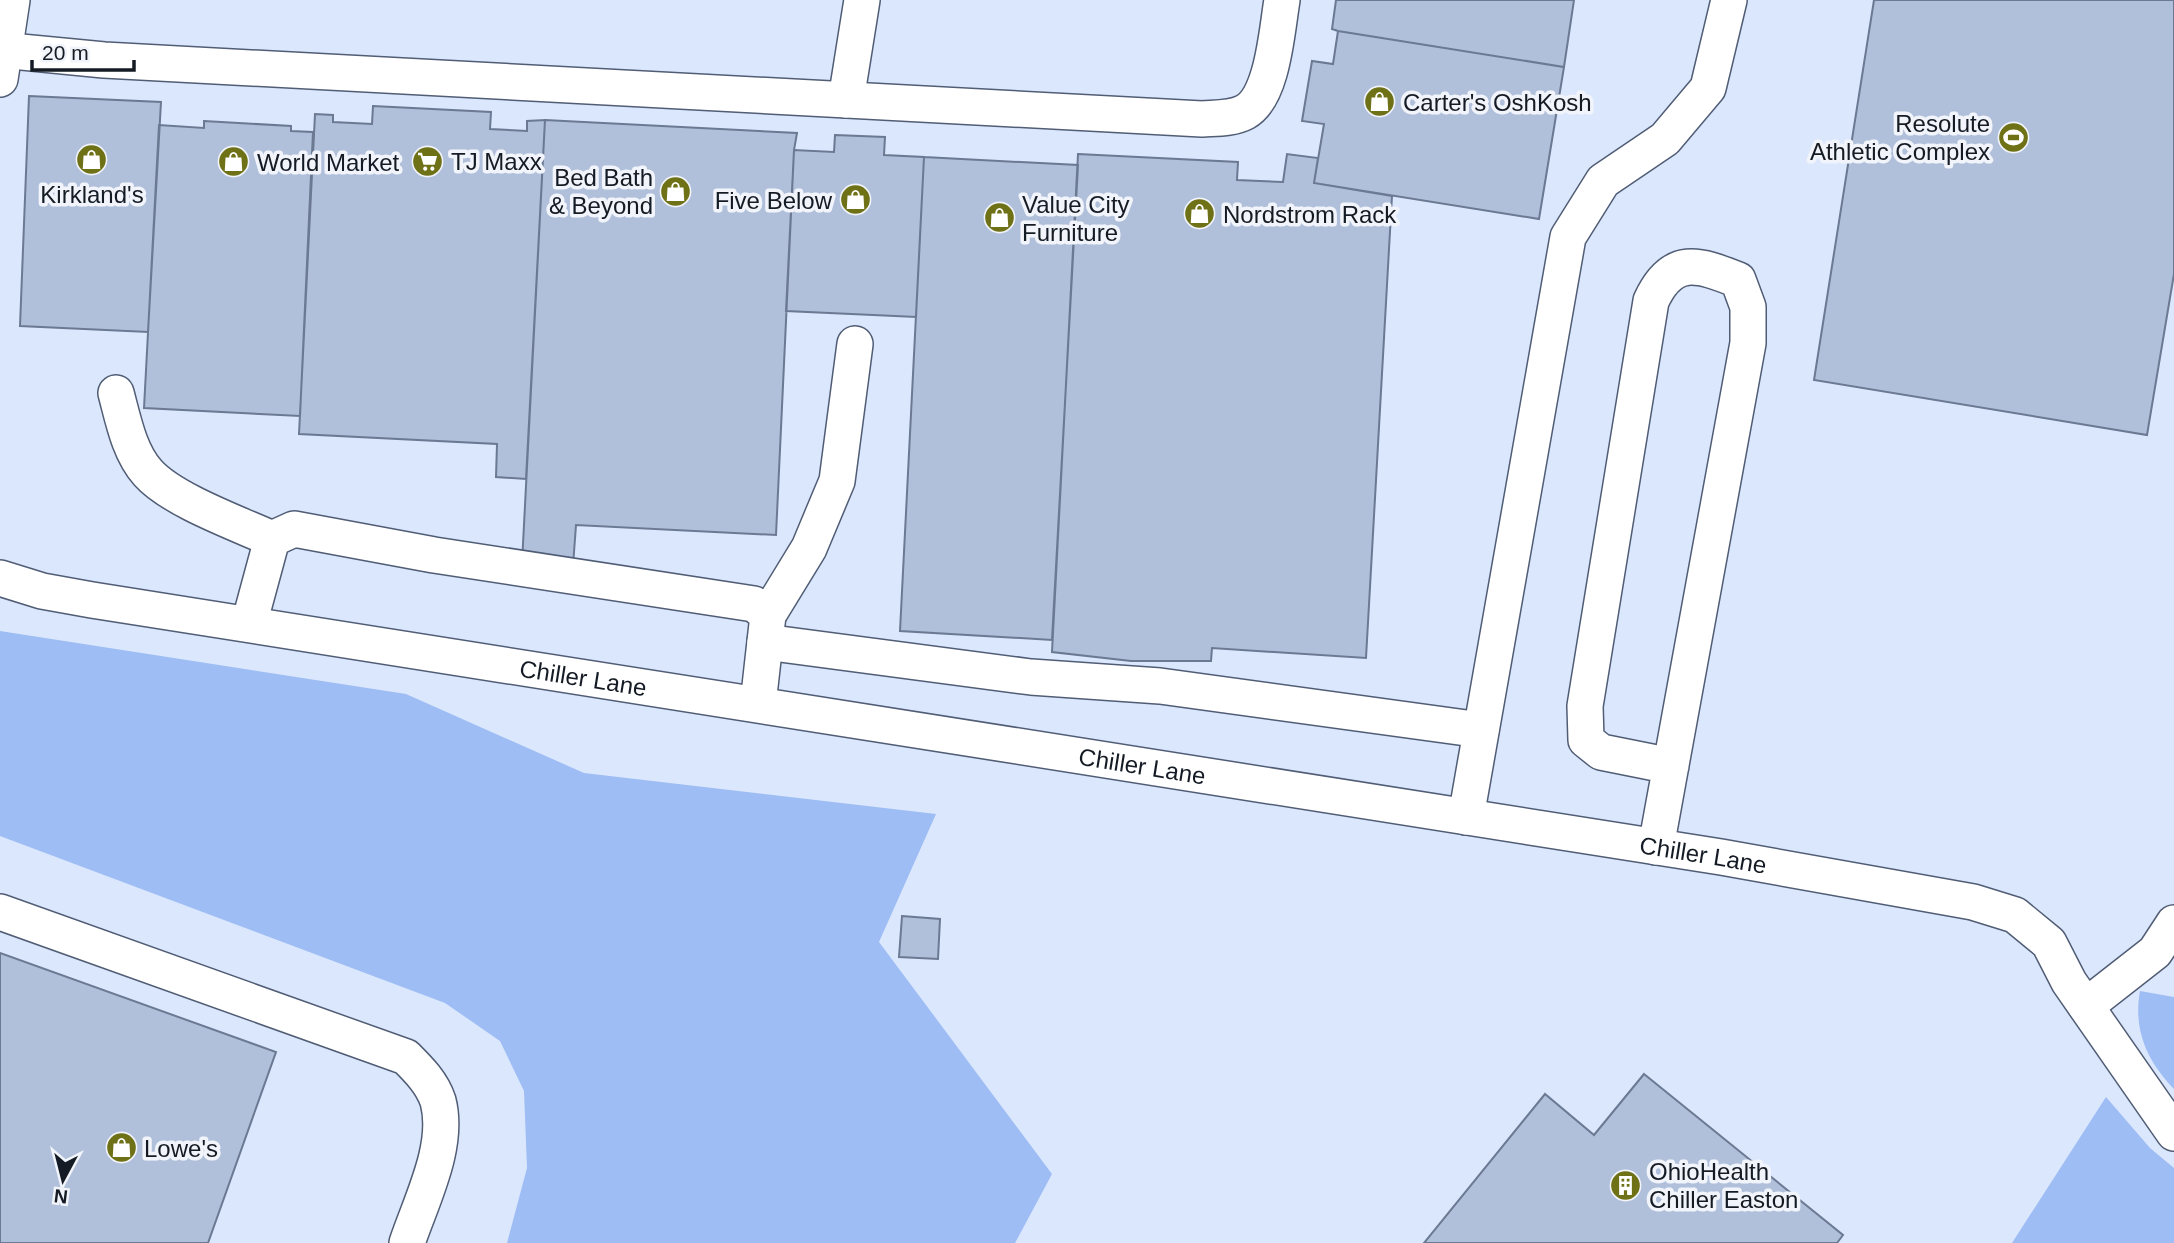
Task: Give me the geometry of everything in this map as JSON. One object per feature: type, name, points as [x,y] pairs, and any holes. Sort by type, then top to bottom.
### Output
[{"type":"street","points":[[12,0],[1,60],[104,60],[1202,119],[1245,112],[1257,101],[1268,77],[1282,0]]},
{"type":"street","points":[[846,100],[862,0]]},
{"type":"street","points":[[1466,817],[1567,237],[1603,181],[1665,139],[1708,88],[1729,0]]},
{"type":"street","points":[[1657,847],[1748,343],[1748,307],[1738,280],[1710,269],[1681,268],[1661,279],[1651,300],[1585,706],[1586,740],[1601,752],[1671,766]]},
{"type":"street","points":[[758,704],[766,628],[809,548],[837,481],[855,344]]},
{"type":"street","points":[[116,393],[130,441],[148,473],[170,490],[272,540]]},
{"type":"street","points":[[249,624],[272,540],[295,529],[435,555],[754,604],[766,628]]},
{"type":"street","name":"Chiller Lane","points":[[0,578],[42,591],[1657,847],[1973,902],[2015,915],[2049,943],[2086,1006],[2174,1133]]},
{"type":"street","points":[[766,628],[1031,677],[1160,686],[1481,730]]},
{"type":"street","points":[[0,912],[406,1057],[425,1076],[437,1099],[441,1121],[434,1163],[407,1243]]},
{"type":"street","points":[[2086,1006],[2155,953],[2174,923]]},
{"type":"shaded area","points":[[0,631],[406,694],[584,773],[936,814],[879,942],[1052,1174],[1015,1243],[507,1243],[527,1168],[524,1091],[500,1041],[445,1003],[0,836]]},
{"type":"shaded area","points":[[2140,991],[2174,997],[2174,1089],[2156,1067],[2144,1044],[2139,1019]]},
{"type":"shaded area","points":[[2106,1097],[2150,1148],[2174,1168],[2174,1243],[2012,1243]]},
{"type":"building","points":[[1336,0],[1574,0],[1564,67],[1338,31],[1332,29]]},
{"type":"building","name":"Resolute Athletic Complex","points":[[1874,0],[2174,0],[2174,274],[2147,435],[1814,380]]},
{"type":"building","points":[[1338,31],[1564,67],[1539,219],[1314,183],[1324,124],[1302,121],[1312,61],[1333,64]]},
{"type":"building","points":[[29,96],[161,102],[148,332],[20,326]]},
{"type":"building","points":[[373,106],[491,112],[490,129],[527,131],[527,121],[545,120],[526,479],[496,477],[497,444],[299,434],[315,114],[333,115],[333,122],[372,124]]},
{"type":"building","points":[[545,120],[797,133],[794,150],[776,535],[576,525],[573,566],[522,563]]},
{"type":"building","points":[[204,121],[291,126],[291,131],[313,132],[300,416],[144,408],[159,125],[204,128]]},
{"type":"building","points":[[835,135],[885,137],[884,155],[924,157],[916,317],[786,311],[794,150],[834,152]]},
{"type":"building","points":[[1078,154],[1238,162],[1237,180],[1283,182],[1287,154],[1318,158],[1314,183],[1392,196],[1366,658],[1212,648],[1211,661],[1131,661],[1052,652]]},
{"type":"building","points":[[924,157],[1078,165],[1052,640],[900,631]]},
{"type":"building","points":[[902,916],[940,919],[938,959],[899,957]]},
{"type":"building","name":"Lowe's","points":[[0,953],[276,1052],[208,1243],[0,1243]]},
{"type":"building","name":"OhioHealth Chiller Easton","points":[[1644,1074],[1843,1235],[1837,1243],[1424,1243],[1545,1094],[1594,1135]]},
{"type":"place","name":"Carter's OshKosh","points":[[1380,102]]},
{"type":"place","name":"Resolute Athletic Complex","points":[[2013,137]]},
{"type":"place","name":"Kirkland's","points":[[92,160]]},
{"type":"place","name":"TJ Maxx","points":[[428,161]]},
{"type":"place","name":"World Market","points":[[234,162]]},
{"type":"place","name":"Bed Bath & Beyond","points":[[676,191]]},
{"type":"place","name":"Five Below","points":[[855,200]]},
{"type":"place","name":"Nordstrom Rack","points":[[1200,214]]},
{"type":"place","name":"Value City Furniture","points":[[999,218]]},
{"type":"place","name":"Lowe's","points":[[121,1148]]},
{"type":"place","name":"OhioHealth Chiller Easton","points":[[1626,1185]]}]
